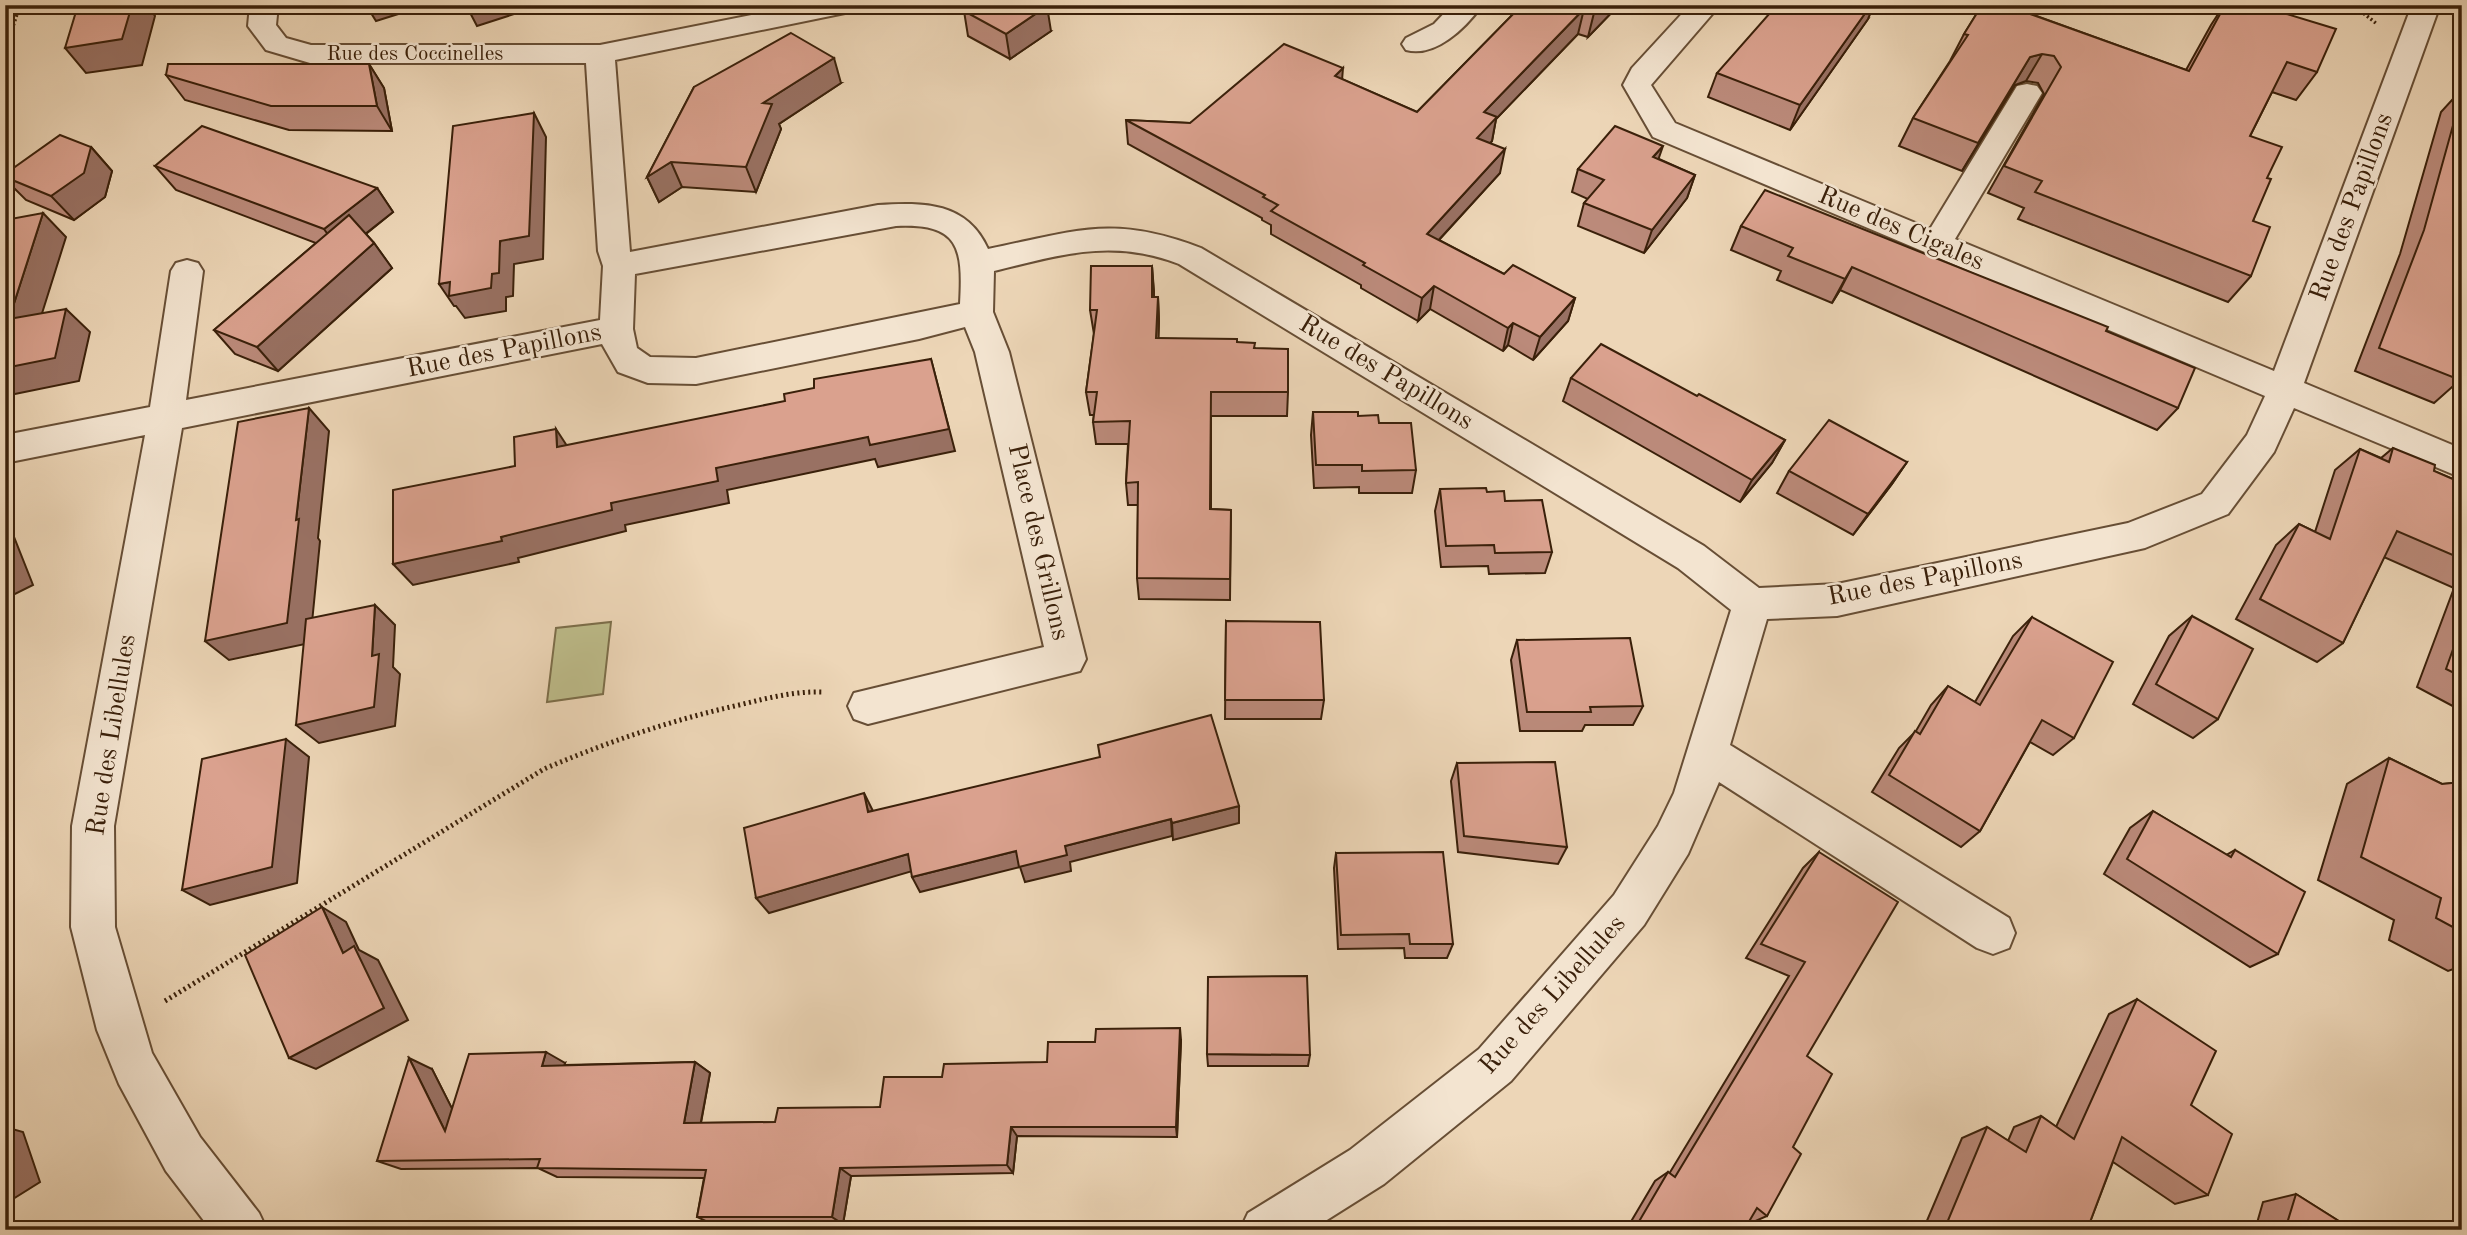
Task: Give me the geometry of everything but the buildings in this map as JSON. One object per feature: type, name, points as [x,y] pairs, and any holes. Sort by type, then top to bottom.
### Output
[{"type":"street","name":"Rue des Coccinelles","points":[[264,5],[262,26],[276,44],[310,54],[600,54],[845,5]]},
{"type":"street","points":[[1416,44],[1444,30],[1468,5]]},
{"type":"street","name":"Rue des Cigales","points":[[1706,5],[1642,74],[1637,85],[1664,130],[2462,464]]},
{"type":"street","name":"Rue des Papillons","points":[[978,263],[1098,239],[1126,237],[1190,256],[1691,557],[1752,604],[1838,600],[2132,537],[2215,504],[2261,442],[2284,391],[2426,5]]},
{"type":"street","points":[[600,54],[614,251],[619,266],[616,329]]},
{"type":"street","points":[[1937,243],[2027,93]]},
{"type":"street","points":[[619,266],[878,216],[913,214],[938,217],[958,226],[969,238],[978,263],[976,312]]},
{"type":"street","points":[[166,417],[187,271]]},
{"type":"street","name":"Rue des Papillons","points":[[5,449],[616,329],[621,352],[630,363],[648,370],[696,371],[919,327],[976,312]]},
{"type":"street","name":"Place des Grillons","points":[[868,706],[1066,659],[992,352],[976,312]]},
{"type":"street","name":"Rue des Libellules","points":[[166,417],[93,826],[93,926],[120,1030],[135,1069],[183,1154],[240,1229]]},
{"type":"street","name":"Rue des Libellules","points":[[1265,1230],[1367,1167],[1495,1065],[1629,910],[1673,840],[1694,796],[1752,604]]},
{"type":"street","points":[[1708,753],[1993,933]]},
{"type":"path","points":[[5,11],[19,7]]},
{"type":"path","points":[[5,51],[19,7]]},
{"type":"path","points":[[120,1030],[390,861],[544,769],[605,743],[699,714],[798,691],[831,692],[868,706]]},
{"type":"shaded area","points":[[611,622],[603,694],[547,702],[556,628]]}]
